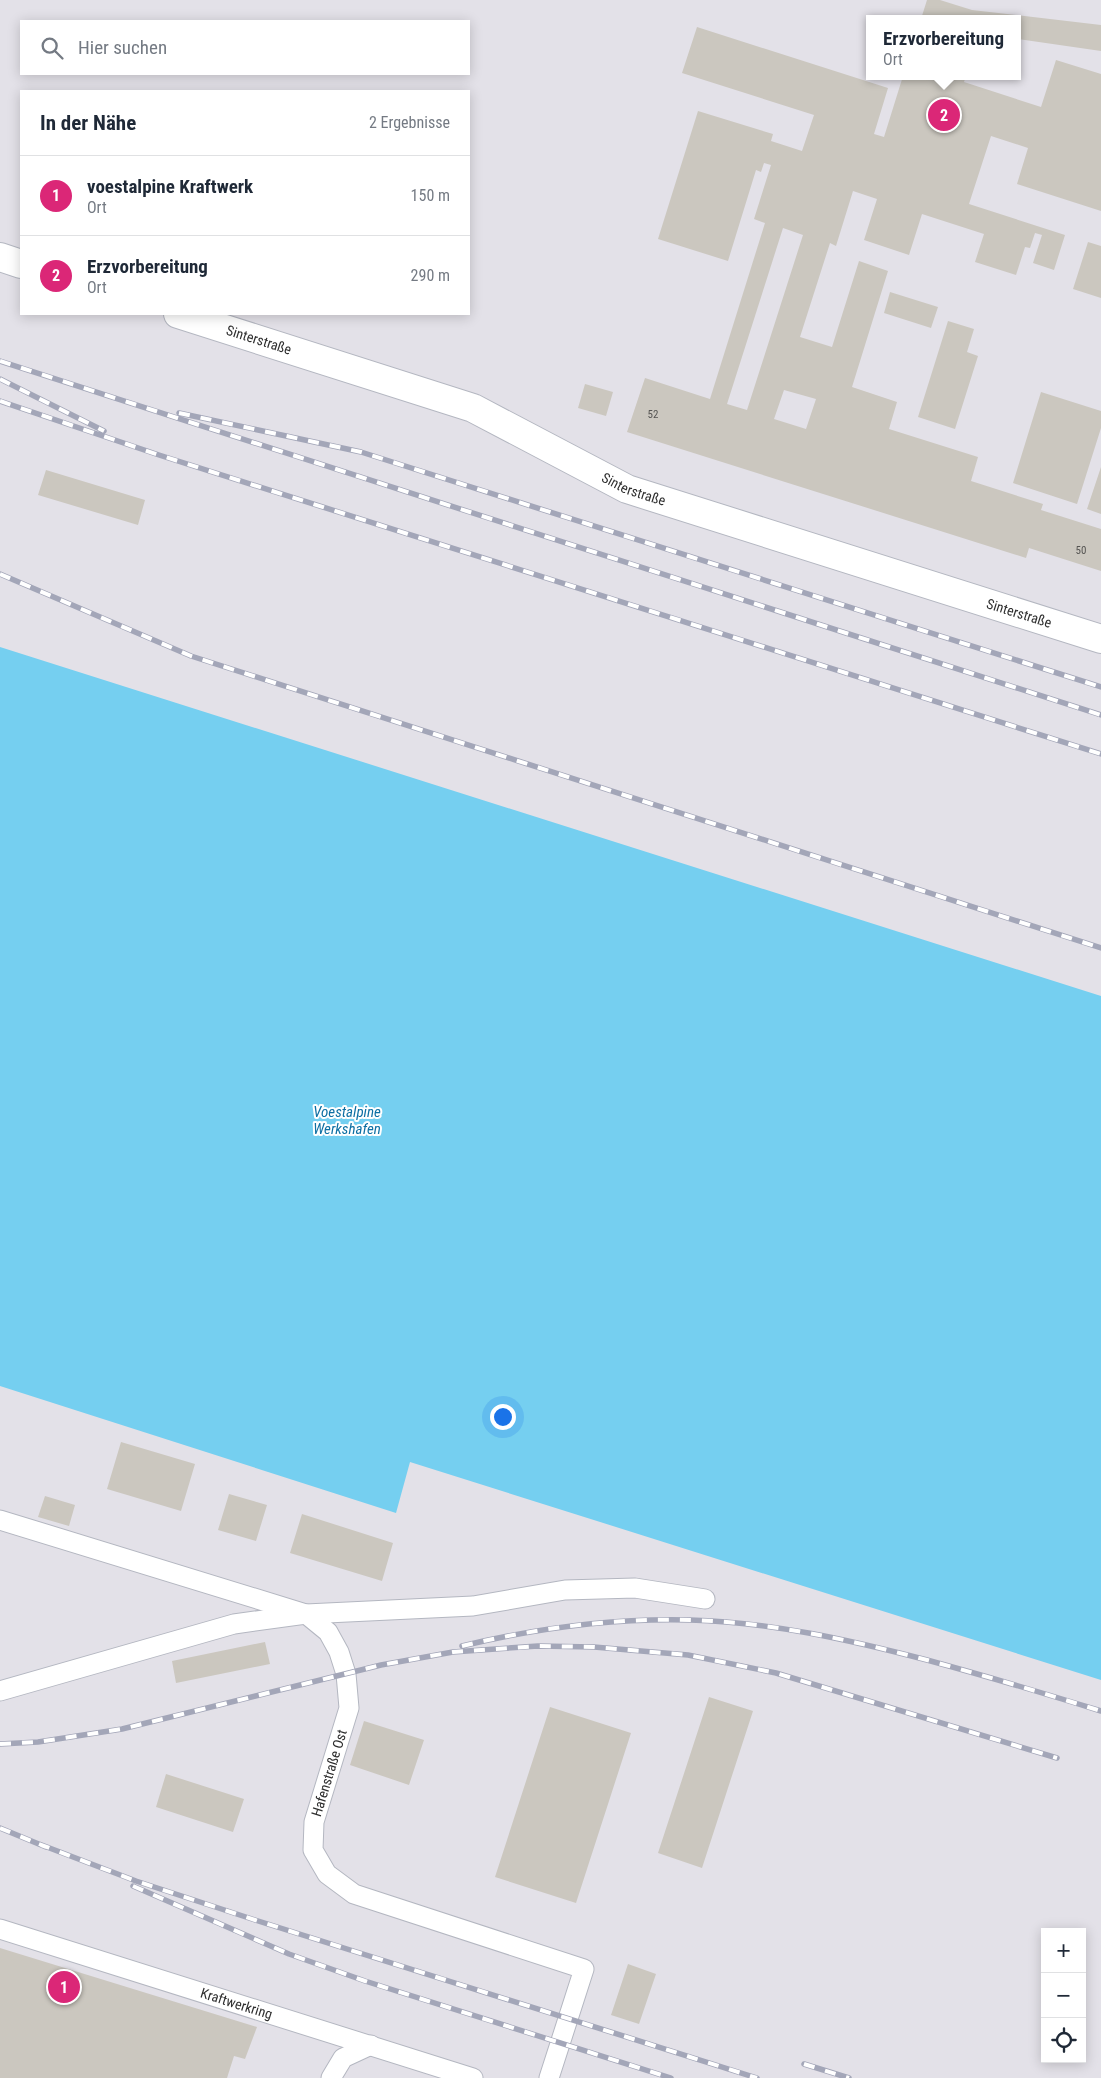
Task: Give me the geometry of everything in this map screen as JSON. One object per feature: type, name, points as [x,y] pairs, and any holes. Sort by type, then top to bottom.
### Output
[{"type":"street","points":[[0,257],[20,264]]},
{"type":"street","name":"Sinterstraße","points":[[181,315],[474,408],[627,490],[1101,639]]},
{"type":"lane","name":"Hafenstraße Ost","points":[[0,1520],[306,1614],[328,1632],[339,1652],[346,1674],[349,1708],[314,1822],[314,1850],[327,1874],[354,1894],[584,1969],[549,2078]]},
{"type":"lane","points":[[0,1690],[234,1624],[306,1614],[473,1606],[564,1590],[635,1588],[705,1599]]},
{"type":"lane","name":"Kraftwerkring","points":[[0,1929],[472,2078]]},
{"type":"lane","points":[[332,2078],[342,2058],[371,2045]]},
{"type":"shaded area","points":[[0,0],[1101,0],[1101,2078],[0,2078]]},
{"type":"water","name":"Voestalpine Werkshafen","points":[[0,647],[1101,996],[1101,1680],[410,1462],[396,1513],[0,1386]]},
{"type":"building","points":[[927,0],[940,0],[972,10],[1015,15],[922,15]]},
{"type":"building","points":[[1021,16],[1101,25],[1101,51],[1021,39]]},
{"type":"building","points":[[697,27],[888,88],[874,134],[884,137],[902,80],[965,80],[964,82],[1041,107],[1056,60],[1101,74],[1101,211],[1017,184],[1028,148],[991,136],[969,204],[1065,235],[1054,270],[1033,263],[1042,235],[1035,233],[1030,248],[1025,247],[1016,275],[975,262],[984,234],[922,214],[909,255],[864,240],[877,199],[853,191],[836,246],[830,243],[800,337],[832,347],[859,261],[888,271],[852,387],[897,402],[889,429],[978,457],[971,481],[1043,504],[1041,510],[1101,529],[1101,571],[1029,548],[1026,558],[627,432],[645,378],[710,399],[765,223],[754,219],[771,165],[764,163],[761,172],[756,170],[728,261],[658,239],[698,111],[773,134],[771,141],[802,151],[814,115],[682,73]],"holes":[[[783,228],[803,235],[747,410],[727,404]],[[784,390],[816,399],[806,429],[774,419]]]},
{"type":"building","points":[[1088,242],[1101,246],[1101,298],[1073,289]]},
{"type":"building","points":[[890,292],[938,307],[931,328],[884,313]]},
{"type":"building","points":[[948,321],[974,329],[967,352],[978,356],[955,429],[918,417]]},
{"type":"building","points":[[585,384],[613,392],[606,416],[578,408]]},
{"type":"building","points":[[1041,392],[1101,411],[1101,428],[1077,504],[1013,483]]},
{"type":"building","points":[[1101,467],[1101,514],[1087,509]]},
{"type":"building","points":[[46,470],[145,500],[138,525],[38,495]]},
{"type":"building","points":[[121,1442],[195,1464],[181,1511],[107,1489]]},
{"type":"building","points":[[229,1494],[267,1505],[256,1541],[218,1530]]},
{"type":"building","points":[[45,1496],[75,1505],[69,1526],[38,1517]]},
{"type":"building","points":[[302,1514],[393,1543],[382,1581],[290,1553]]},
{"type":"building","points":[[265,1642],[270,1664],[176,1683],[172,1661]]},
{"type":"building","points":[[709,1697],[753,1711],[702,1868],[658,1853]]},
{"type":"building","points":[[550,1707],[631,1733],[576,1903],[495,1877]]},
{"type":"building","points":[[364,1721],[424,1740],[409,1785],[350,1765]]},
{"type":"building","points":[[166,1774],[244,1799],[233,1832],[156,1807]]},
{"type":"building","points":[[0,1948],[257,2027],[245,2059],[234,2056],[227,2078],[0,2078]]},
{"type":"building","points":[[628,1964],[656,1974],[639,2024],[611,2015]]},
{"type":"railway","points":[[0,361],[1101,715]]},
{"type":"railway","points":[[0,379],[104,431]]},
{"type":"railway","points":[[0,401],[159,455],[1101,754]]},
{"type":"railway","points":[[179,413],[361,452],[1101,687]]},
{"type":"railway","points":[[0,574],[191,656],[1101,948]]},
{"type":"railway","points":[[462,1646],[547,1629],[604,1623],[690,1620],[750,1624],[840,1639],[927,1660],[1101,1711]]},
{"type":"railway","points":[[0,1744],[38,1742],[122,1729],[381,1665],[453,1652],[538,1646],[594,1647],[688,1655],[776,1673],[1057,1758]]},
{"type":"railway","points":[[0,1828],[46,1847]]},
{"type":"railway","points":[[39,1844],[136,1881],[255,1920],[757,2078]]},
{"type":"railway","points":[[133,1886],[289,1954],[365,1981],[671,2078]]},
{"type":"railway","points":[[804,2064],[849,2078]]},
{"type":"place","name":"Erzvorbereitung","points":[[944,115]]},
{"type":"place","name":"voestalpine Kraftwerk","points":[[64,1987]]}]
